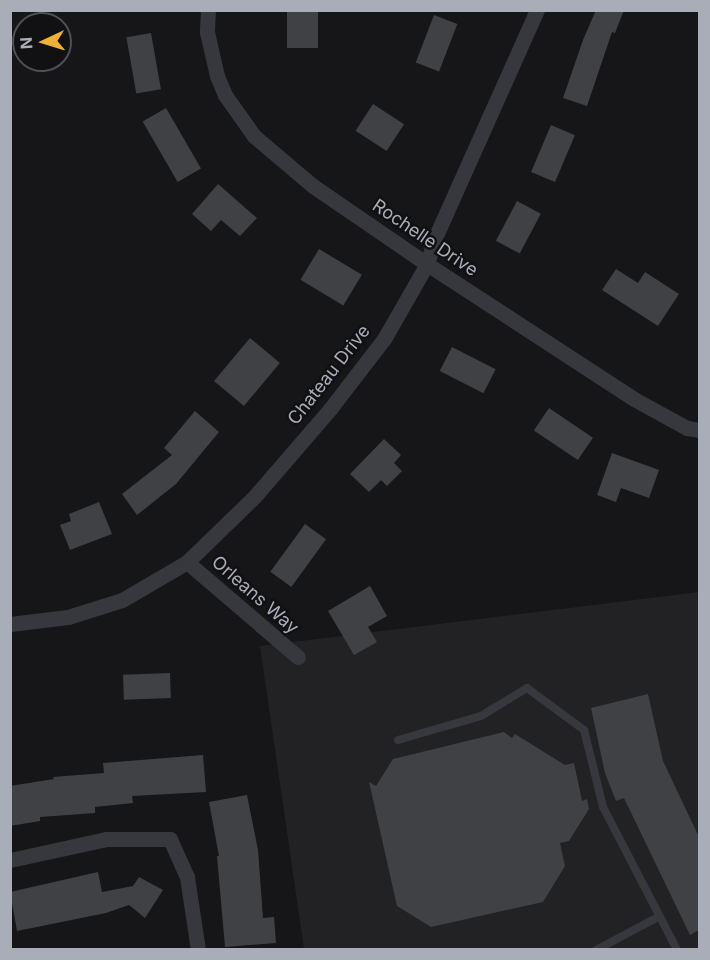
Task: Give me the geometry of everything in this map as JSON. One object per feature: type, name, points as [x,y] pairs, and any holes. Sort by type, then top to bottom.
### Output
[{"type":"street","name":"Rochelle Drive","points":[[208,10],[207,32],[217,76],[225,95],[254,136],[313,186],[427,264],[634,399],[687,428],[699,430]]},
{"type":"street","name":"Chateau Drive","points":[[10,624],[68,617],[122,600],[187,561],[255,496],[330,409],[384,339],[427,264],[435,238],[537,10]]},
{"type":"street","name":"Orleans Way","points":[[187,561],[298,657]]},
{"type":"street","points":[[10,860],[106,839],[170,839],[187,877],[198,950]]},
{"type":"lane","points":[[398,740],[481,716],[527,688],[584,730],[603,807],[677,950]]},
{"type":"lane","points":[[596,950],[660,916]]},
{"type":"shaded area","points":[[699,592],[699,949],[304,949],[260,646]]},
{"type":"building","points":[[287,10],[318,10],[318,48],[287,48]]},
{"type":"building","points":[[596,10],[624,10],[615,33],[612,32],[587,106],[563,98]]},
{"type":"building","points":[[434,15],[457,24],[439,72],[416,63]]},
{"type":"building","points":[[151,33],[161,89],[136,93],[126,37]]},
{"type":"building","points":[[373,104],[404,124],[387,151],[356,131]]},
{"type":"building","points":[[166,108],[201,169],[178,182],[143,121]]},
{"type":"building","points":[[551,125],[575,135],[555,182],[531,172]]},
{"type":"building","points":[[218,184],[257,218],[240,236],[221,220],[211,231],[192,214]]},
{"type":"building","points":[[517,201],[541,214],[520,253],[496,241]]},
{"type":"building","points":[[319,249],[362,275],[343,306],[300,280]]},
{"type":"building","points":[[616,269],[638,283],[645,272],[679,294],[658,326],[602,290]]},
{"type":"building","points":[[250,338],[280,363],[244,406],[214,381]]},
{"type":"building","points":[[452,347],[496,369],[483,393],[440,371]]},
{"type":"building","points":[[549,408],[593,438],[578,460],[534,430]]},
{"type":"building","points":[[195,411],[219,432],[176,484],[137,515],[122,494],[172,455],[164,448]]},
{"type":"building","points":[[384,439],[401,455],[394,463],[402,471],[387,486],[381,480],[369,492],[350,474]]},
{"type":"building","points":[[612,453],[659,470],[649,498],[621,488],[616,502],[597,495]]},
{"type":"building","points":[[99,502],[112,534],[70,550],[60,525],[71,521],[69,514]]},
{"type":"building","points":[[305,524],[326,539],[291,587],[270,572]]},
{"type":"building","points":[[370,586],[387,616],[368,627],[377,642],[354,655],[328,611]]},
{"type":"building","points":[[170,673],[171,698],[124,700],[123,675]]},
{"type":"building","points":[[648,694],[663,761],[699,837],[699,930],[690,935],[624,798],[616,801],[605,773],[591,708]]},
{"type":"building","points":[[504,732],[512,738],[515,734],[565,765],[574,763],[582,801],[587,799],[589,809],[569,841],[560,843],[565,866],[543,902],[431,927],[397,906],[369,782],[376,786],[393,759]]},
{"type":"building","points":[[203,755],[206,792],[132,796],[133,803],[95,807],[95,813],[40,817],[40,821],[10,826],[10,786],[54,779],[53,777],[104,773],[103,763]]},
{"type":"building","points":[[247,795],[258,850],[263,918],[274,917],[276,943],[225,947],[217,856],[219,856],[209,802]]},
{"type":"building","points":[[98,872],[102,892],[133,886],[139,877],[163,890],[145,918],[129,905],[106,913],[17,931],[10,892]]}]
